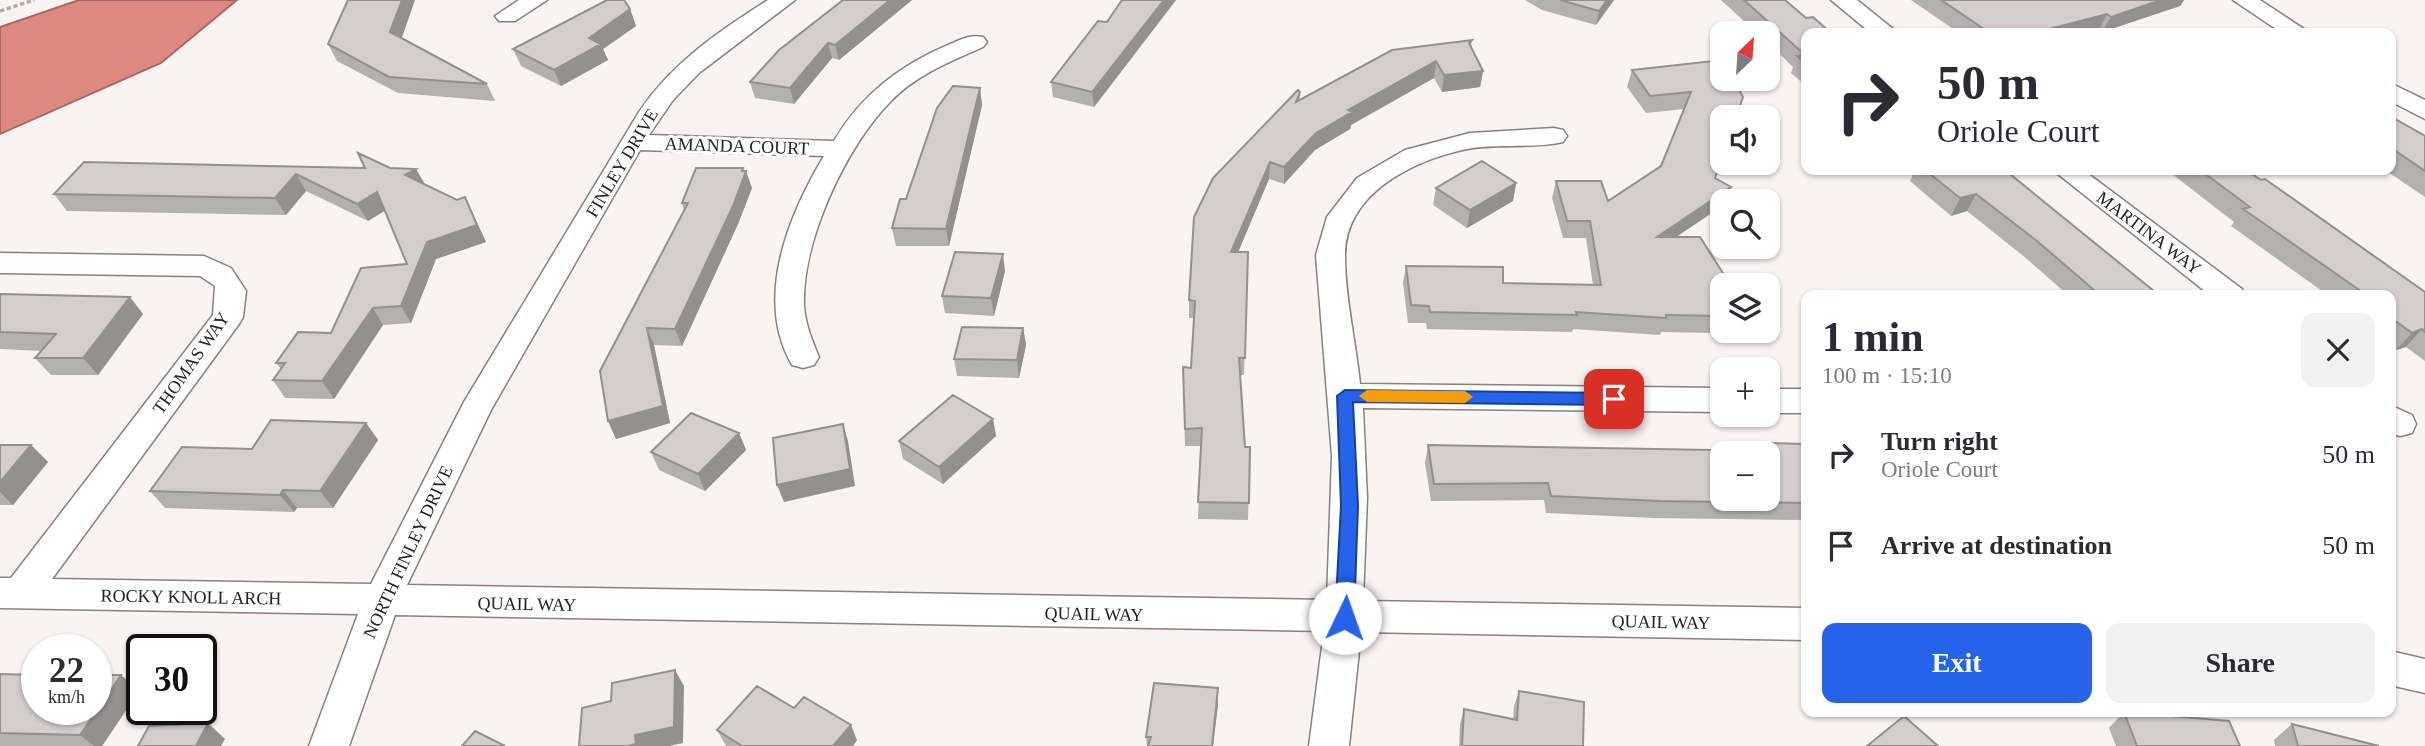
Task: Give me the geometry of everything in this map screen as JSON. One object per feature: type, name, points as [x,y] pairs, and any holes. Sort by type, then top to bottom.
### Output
[{"type":"street","points":[[507,16],[536,0]]},
{"type":"street","name":"FINLEY DRIVE","points":[[501,364],[651,112],[701,57],[784,0]]},
{"type":"street","points":[[1842,0],[1879,28]]},
{"type":"street","points":[[2244,0],[2290,28]]},
{"type":"street","name":"AMANDA COURT","points":[[803,357],[791,326],[789,301],[792,270],[821,186],[840,149],[864,114],[884,94],[941,56],[975,42]]},
{"type":"street","points":[[2396,94],[2425,111]]},
{"type":"street","points":[[1329,746],[1345,618],[1349,506],[1345,396],[1331,255],[1336,229],[1348,205],[1367,184],[1392,167],[1422,154],[1458,143],[1497,137],[1554,136]]},
{"type":"street","name":"AMANDA COURT","points":[[633,142],[840,149]]},
{"type":"street","name":"MARTINA WAY","points":[[2073,175],[2223,290]]},
{"type":"street","name":"THOMAS WAY","points":[[0,263],[204,266],[228,281],[234,295],[228,317],[10,594]]},
{"type":"street","name":"NORTH FINLEY DRIVE","points":[[329,746],[382,601],[466,426],[501,364]]},
{"type":"street","points":[[1345,396],[1710,400]]},
{"type":"street","points":[[1780,401],[1801,401]]},
{"type":"street","name":"ROCKY KNOLL ARCH","points":[[10,594],[382,601]]},
{"type":"street","name":"QUAIL WAY","points":[[382,601],[1801,624]]},
{"type":"street","points":[[2396,669],[2425,676]]},
{"type":"path","points":[[0,11],[34,0]]},
{"type":"shaded area","points":[[79,0],[237,0],[161,63],[0,134],[0,27]]},
{"type":"building","points":[[348,0],[402,0],[390,32],[487,84],[389,77],[328,44]]},
{"type":"building","points":[[607,0],[624,0],[630,9],[589,38],[601,44],[554,70],[513,49]]},
{"type":"building","points":[[843,0],[890,0],[835,45],[828,43],[790,88],[750,82],[779,50]]},
{"type":"building","points":[[1122,0],[1164,0],[1092,92],[1051,82],[1098,21],[1107,22]]},
{"type":"building","points":[[1560,0],[1607,0],[1599,11]]},
{"type":"building","points":[[1744,0],[1785,0],[1806,18],[1813,17],[1825,28],[1801,28],[1801,51],[1780,32],[1780,21],[1767,21]]},
{"type":"building","points":[[1941,0],[2161,0],[2111,17],[2107,14],[2053,28],[1983,28]]},
{"type":"building","points":[[1472,40],[1469,43],[1483,71],[1444,75],[1436,61],[1348,110],[1352,112],[1316,133],[1284,167],[1270,162],[1231,252],[1248,252],[1245,358],[1239,358],[1245,447],[1250,447],[1249,503],[1198,502],[1202,428],[1185,429],[1183,367],[1191,368],[1195,301],[1189,300],[1194,217],[1213,178],[1298,90],[1300,92],[1296,102],[1392,50]]},
{"type":"building","points":[[1710,61],[1710,91],[1740,91],[1743,97],[1740,105],[1710,105],[1710,175],[1716,175],[1715,178],[1731,187],[1710,189],[1710,201],[1657,237],[1700,237],[1710,253],[1710,259],[1714,259],[1723,273],[1710,273],[1710,316],[1666,315],[1666,318],[1576,312],[1577,315],[1430,312],[1429,306],[1411,305],[1406,266],[1503,267],[1503,283],[1601,285],[1590,221],[1567,221],[1556,181],[1601,181],[1608,201],[1661,166],[1691,92],[1650,96],[1632,70]]},
{"type":"building","points":[[953,86],[980,88],[946,229],[892,228],[900,199],[906,199],[937,108]]},
{"type":"building","points":[[2396,119],[2425,136],[2425,171],[2396,151]]},
{"type":"building","points":[[358,153],[390,168],[416,169],[405,175],[457,200],[465,197],[477,225],[427,242],[401,306],[373,308],[322,381],[273,380],[285,363],[276,363],[298,332],[331,333],[361,268],[407,264],[377,192],[357,204],[296,174],[275,198],[54,194],[84,162],[365,168]]},
{"type":"building","points":[[1482,161],[1516,183],[1470,210],[1436,188]]},
{"type":"building","points":[[696,168],[743,168],[742,171],[746,171],[733,206],[675,329],[647,328],[663,406],[608,421],[600,371],[688,203],[682,203]]},
{"type":"building","points":[[1931,175],[2011,175],[2153,290],[2094,290],[1976,194],[1960,198]]},
{"type":"building","points":[[2207,175],[2254,175],[2261,180],[2265,179],[2425,292],[2425,332],[2422,329],[2412,333],[2396,321],[2396,290],[2359,290],[2243,209],[2250,207]]},
{"type":"building","points":[[955,252],[1003,254],[991,298],[942,296]]},
{"type":"building","points":[[0,294],[130,297],[83,358],[35,358],[56,334],[0,332]]},
{"type":"building","points":[[962,327],[1023,328],[1017,360],[954,359]]},
{"type":"building","points":[[953,395],[993,419],[939,467],[899,441]]},
{"type":"building","points":[[691,413],[739,433],[698,474],[651,452]]},
{"type":"building","points":[[271,420],[366,423],[320,491],[283,490],[280,495],[150,491],[182,447],[252,449]]},
{"type":"building","points":[[843,424],[850,469],[777,485],[773,438]]},
{"type":"building","points":[[1780,443],[1801,444],[1801,503],[1780,503]]},
{"type":"building","points":[[0,445],[31,445],[0,482]]},
{"type":"building","points":[[1428,445],[1710,450],[1710,502],[1551,496],[1548,483],[1434,484]]},
{"type":"building","points":[[675,670],[674,727],[635,735],[636,744],[627,746],[579,746],[582,708],[611,701],[612,683]]},
{"type":"building","points":[[0,674],[21,675],[21,725],[87,725],[80,735],[0,733]]},
{"type":"building","points":[[112,675],[121,675],[112,688]]},
{"type":"building","points":[[1154,683],[1218,688],[1212,746],[1148,746],[1151,737],[1146,737]]},
{"type":"building","points":[[757,686],[794,708],[804,697],[851,725],[833,746],[742,746],[717,730]]},
{"type":"building","points":[[1519,691],[1584,702],[1583,746],[1462,746],[1464,709],[1517,720]]},
{"type":"building","points":[[1905,717],[1938,746],[1867,746]]},
{"type":"building","points":[[2126,717],[2182,717],[2229,721],[2240,746],[2137,746]]},
{"type":"building","points":[[2292,724],[2379,746],[2298,746]]},
{"type":"building","points":[[207,725],[196,746],[138,746],[149,726]]},
{"type":"building","points":[[475,731],[505,746],[462,746]]},
{"type":"slow traffic","points":[[1367,396],[1465,397]]},
{"type":"route","points":[[1345,618],[1349,506],[1345,396],[1614,399]]}]
